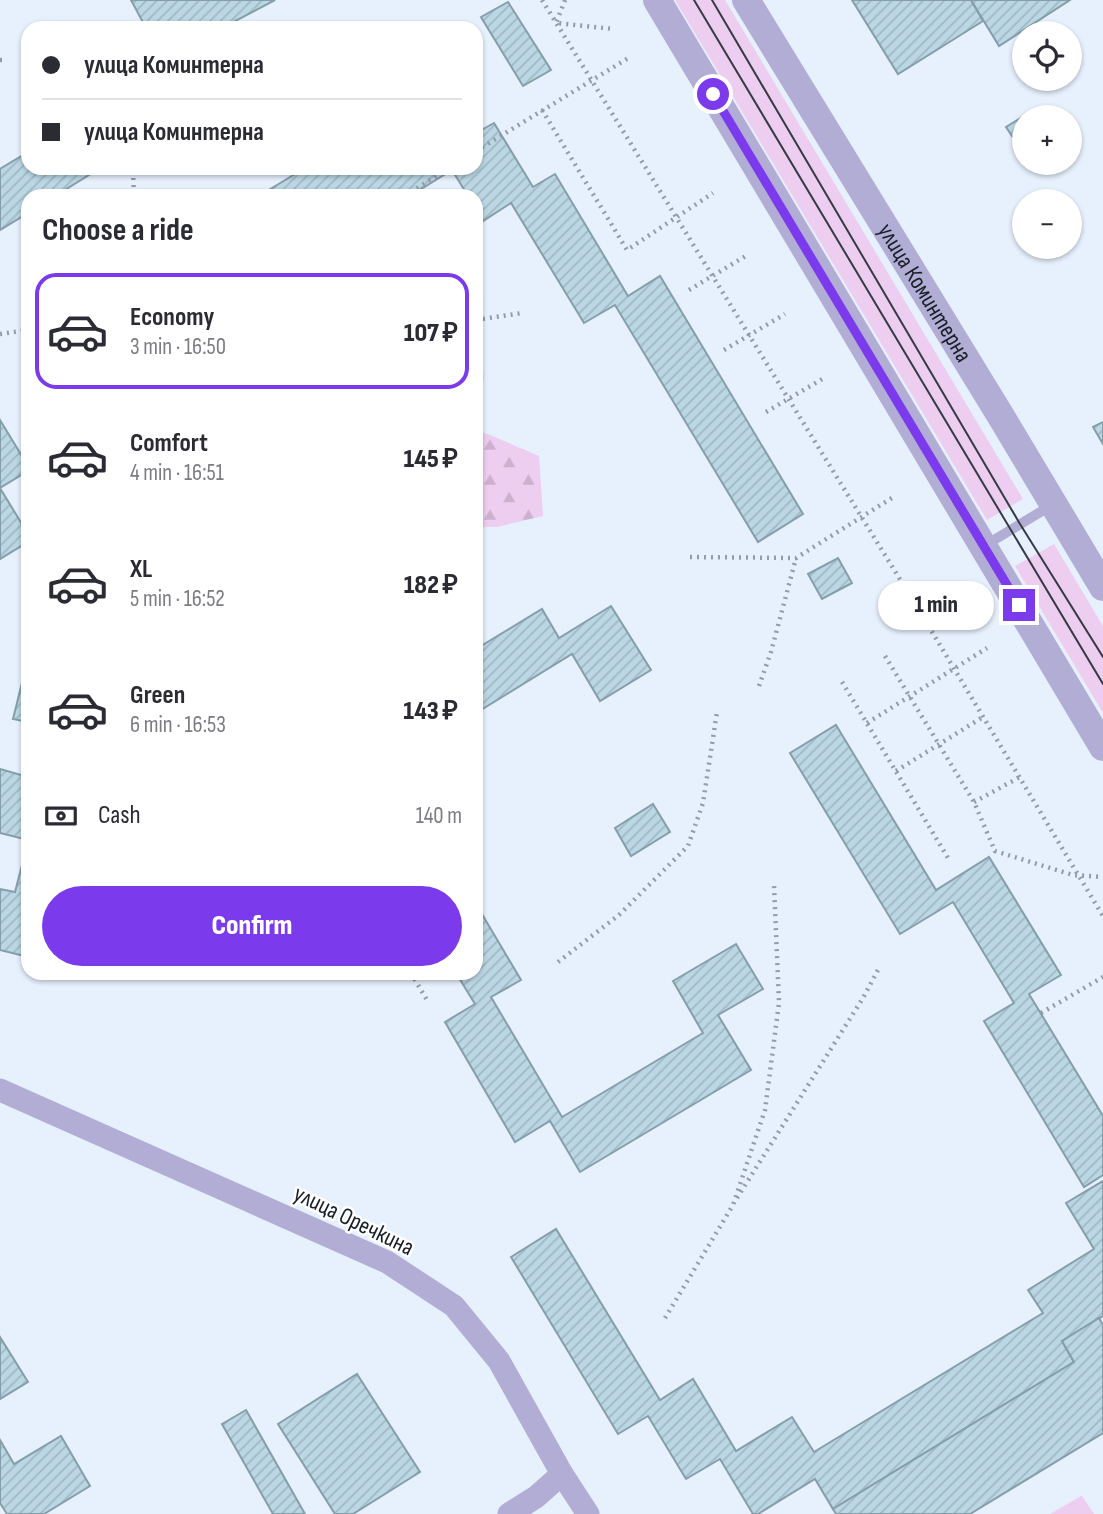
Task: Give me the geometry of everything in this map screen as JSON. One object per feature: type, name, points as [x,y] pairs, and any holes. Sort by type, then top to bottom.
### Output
[{"type":"street","points":[[657,0],[1103,747]]},
{"type":"street","name":"улица Коминтерна","points":[[746,0],[1103,587]]},
{"type":"street","name":"улица Оречкина","points":[[0,1090],[387,1262],[454,1306],[499,1361],[562,1474],[588,1514]]},
{"type":"street","points":[[509,1514],[536,1497],[562,1474]]},
{"type":"lane","points":[[984,546],[1052,505]]},
{"type":"path","points":[[542,0],[983,716],[1103,916]]},
{"type":"path","points":[[556,23],[565,0]]},
{"type":"path","points":[[556,23],[614,29]]},
{"type":"path","points":[[483,147],[630,57]]},
{"type":"path","points":[[542,110],[627,250],[713,193]]},
{"type":"path","points":[[416,189],[438,175]]},
{"type":"path","points":[[688,290],[750,254]]},
{"type":"path","points":[[483,319],[522,313]]},
{"type":"path","points":[[724,350],[785,314]]},
{"type":"path","points":[[0,334],[21,331]]},
{"type":"path","points":[[766,412],[824,378]]},
{"type":"path","points":[[691,557],[796,558],[895,496]]},
{"type":"path","points":[[759,686],[796,558]]},
{"type":"path","points":[[867,723],[987,648]]},
{"type":"path","points":[[885,656],[974,802],[995,851],[1026,863],[1079,876],[1103,877]]},
{"type":"path","points":[[842,682],[948,858]]},
{"type":"path","points":[[558,962],[619,915],[688,846],[703,803],[717,712]]},
{"type":"path","points":[[896,771],[983,716]]},
{"type":"path","points":[[974,802],[1020,777]]},
{"type":"path","points":[[733,1205],[765,1110],[779,1003],[774,885]]},
{"type":"path","points":[[665,1318],[879,968]]},
{"type":"path","points":[[1041,1013],[1103,977]]},
{"type":"path","points":[[415,980],[427,1000]]},
{"type":"green space","points":[[675,0],[725,0],[1023,499],[987,520]]},
{"type":"green space","points":[[483,433],[539,456],[543,516],[497,527],[483,527]]},
{"type":"green space","points":[[1054,544],[1103,626],[1103,713],[1015,566]]},
{"type":"green space","points":[[1081,1496],[1094,1514],[1050,1514]]},
{"type":"building","points":[[131,0],[275,0],[235,21],[142,21]]},
{"type":"building","points":[[852,0],[971,0],[983,21],[898,74]]},
{"type":"building","points":[[971,0],[1070,0],[1038,21],[1012,21],[1012,38],[999,46]]},
{"type":"building","points":[[508,2],[551,70],[523,86],[481,17]]},
{"type":"building","points":[[494,123],[533,187],[555,174],[628,296],[660,276],[803,514],[758,542],[615,305],[584,323],[511,203],[483,221],[483,189],[464,189],[455,175],[483,175],[483,129]]},
{"type":"building","points":[[1012,123],[1012,136],[1006,127]]},
{"type":"building","points":[[21,156],[21,175],[89,175],[66,189],[21,189],[21,217],[0,230],[0,169]]},
{"type":"building","points":[[294,175],[444,175],[421,189],[270,189]]},
{"type":"building","points":[[0,420],[21,454],[21,475],[0,488]]},
{"type":"building","points":[[1103,422],[1103,444],[1093,427]]},
{"type":"building","points":[[0,488],[21,522],[21,546],[0,559]]},
{"type":"building","points":[[838,558],[852,583],[822,599],[808,574]]},
{"type":"building","points":[[611,606],[651,670],[600,701],[572,654],[483,709],[483,645],[542,609],[559,638]]},
{"type":"building","points":[[21,687],[21,721],[13,719]]},
{"type":"building","points":[[836,725],[936,890],[989,857],[1061,975],[1029,994],[1103,1116],[1103,1175],[1084,1187],[984,1021],[1014,1003],[953,902],[900,934],[790,753]]},
{"type":"building","points":[[0,769],[21,775],[21,838],[0,833]]},
{"type":"building","points":[[653,804],[670,832],[631,856],[615,828]]},
{"type":"building","points":[[21,869],[21,955],[0,950],[0,889],[15,892]]},
{"type":"building","points":[[483,916],[521,980],[491,997],[562,1117],[703,1033],[673,981],[736,944],[763,989],[718,1015],[751,1070],[580,1172],[550,1121],[515,1142],[445,1022],[475,1004],[460,980],[483,980]]},
{"type":"building","points":[[1103,1181],[1103,1316],[1062,1341],[1074,1362],[833,1509],[815,1479],[758,1514],[753,1514],[720,1459],[686,1479],[648,1416],[618,1434],[511,1257],[556,1229],[660,1400],[693,1379],[736,1451],[792,1417],[814,1452],[1043,1313],[1028,1290],[1094,1249],[1066,1203]]},
{"type":"building","points":[[1099,1318],[1103,1325],[1103,1433],[970,1514],[836,1514],[833,1509],[1074,1362],[1062,1341]]},
{"type":"building","points":[[0,1337],[28,1382],[0,1399]]},
{"type":"building","points":[[357,1374],[420,1472],[353,1514],[335,1514],[278,1424]]},
{"type":"building","points":[[246,1410],[305,1514],[273,1514],[222,1424]]},
{"type":"building","points":[[61,1436],[90,1486],[44,1514],[7,1514],[0,1503],[0,1440],[14,1464]]},
{"type":"tram line","points":[[694,0],[1103,684]]},
{"type":"tram line","points":[[712,0],[1020,524],[1103,657]]},
{"type":"route","points":[[713,94],[1019,605]]}]
